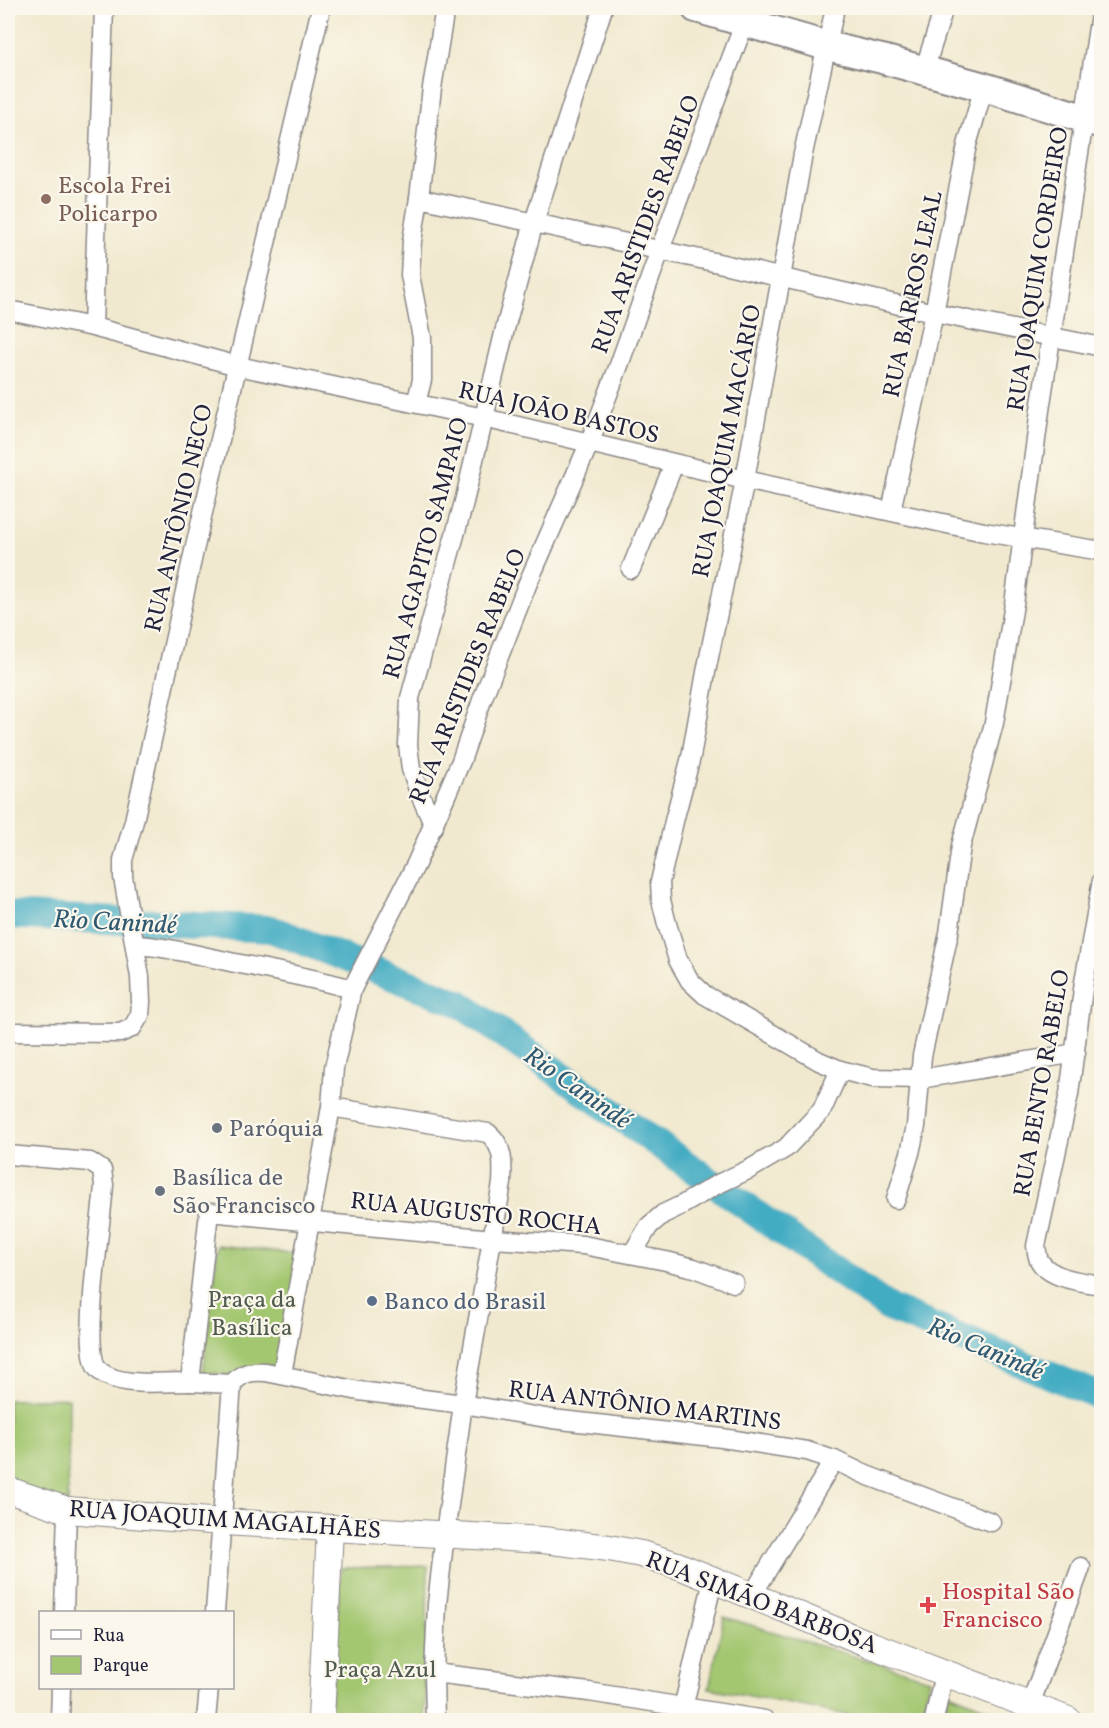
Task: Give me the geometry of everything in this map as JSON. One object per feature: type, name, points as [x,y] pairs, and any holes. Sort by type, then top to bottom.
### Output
[{"type":"main road","points":[[696,8],[748,15],[827,46],[984,87],[1093,122]]},
{"type":"street","points":[[93,327],[104,8]]},
{"type":"street","name":"RUA ANTÔNIO NECO","points":[[8,1032],[120,1034],[132,1028],[140,1014],[141,992],[122,872],[123,860],[134,821],[194,550],[321,8]]},
{"type":"street","points":[[416,403],[422,380],[422,338],[410,275],[412,241],[445,8]]},
{"type":"street","name":"RUA AGAPITO SAMPAIO","points":[[434,826],[411,769],[408,746],[410,698],[464,502],[505,329],[534,222],[603,8]]},
{"type":"street","name":"RUA JOAQUIM MACÁRIO","points":[[835,8],[803,154],[745,480],[691,757],[660,882],[667,924],[678,960],[690,981],[705,995],[819,1061],[840,1070]]},
{"type":"street","points":[[924,71],[944,8]]},
{"type":"street","name":"RUA JOAQUIM CORDEIRO","points":[[896,1199],[916,1126],[922,1056],[949,933],[961,846],[994,723],[1014,604],[1051,337],[1093,122],[1101,8]]},
{"type":"street","name":"RUA ARISTIDES RABELO","points":[[282,1374],[331,1107],[334,1068],[355,982],[416,864],[461,761],[523,596],[589,444],[748,15]]},
{"type":"street","name":"RUA BARROS LEAL","points":[[891,511],[934,313],[967,144],[984,87]]},
{"type":"street","points":[[419,198],[934,313],[1101,347]]},
{"type":"street","name":"RUA JOÃO BASTOS","points":[[8,310],[93,327],[238,366],[484,418],[745,480],[1022,539],[1101,551]]},
{"type":"street","points":[[631,568],[674,464]]},
{"type":"street","name":"RUA BENTO RABELO","points":[[1101,880],[1096,939],[1083,982],[1076,1053],[1069,1094],[1036,1246],[1038,1259],[1044,1267],[1059,1276],[1101,1285]]},
{"type":"street","points":[[134,940],[155,947],[308,977],[355,982]]},
{"type":"street","points":[[632,1254],[649,1226],[663,1214],[786,1148],[822,1110],[840,1070],[873,1078],[920,1079],[1076,1053]]},
{"type":"street","points":[[331,1107],[488,1133],[495,1139],[501,1152],[503,1170],[493,1239],[463,1404],[445,1534],[437,1604],[434,1673],[435,1720]]},
{"type":"street","points":[[8,1155],[90,1162],[102,1170],[103,1202],[91,1318],[93,1357],[98,1369],[123,1382],[232,1384],[215,1611]]},
{"type":"street","name":"RUA AUGUSTO ROCHA","points":[[190,1382],[209,1212],[493,1239],[583,1245],[694,1268],[734,1282]]},
{"type":"street","name":"RUA ANTÔNIO MARTINS","points":[[232,1384],[243,1374],[253,1371],[282,1374],[359,1391],[463,1404],[552,1419],[807,1451],[834,1460],[866,1476],[991,1522]]},
{"type":"street","points":[[751,1597],[834,1460]]},
{"type":"street","name":"RUA JOAQUIM MAGALHÃES","points":[[8,1490],[67,1510],[445,1534]]},
{"type":"street","points":[[64,1611],[67,1510]]},
{"type":"street","points":[[321,1720],[330,1528]]},
{"type":"street","name":"RUA SIMÃO BARBOSA","points":[[445,1534],[543,1540],[641,1554],[677,1566],[1068,1720]]},
{"type":"street","points":[[1030,1705],[1081,1567]]},
{"type":"street","points":[[683,1708],[713,1580]]},
{"type":"street","points":[[434,1673],[589,1692],[765,1720]]},
{"type":"street","points":[[934,1720],[944,1673]]},
{"type":"street","points":[[60,1720],[61,1689]]},
{"type":"street","points":[[206,1720],[209,1689]]},
{"type":"green space","name":"Praça da Basílica","points":[[218,1245],[300,1254],[286,1382],[203,1372]]},
{"type":"green space","points":[[69,1398],[68,1505],[8,1486],[8,1400]]},
{"type":"green space","name":"Praça Azul","points":[[428,1566],[425,1720],[329,1720],[341,1568]]},
{"type":"green space","points":[[724,1617],[930,1679],[922,1720],[872,1720],[709,1688]]},
{"type":"green space","points":[[949,1693],[1017,1720],[941,1720]]},
{"type":"waterway","name":"Rio Canindé","points":[[8,915],[271,929],[459,1003],[889,1308],[1102,1397]]},
{"type":"waterway","name":"Rio Canindé","points":[[1093,1394],[1102,1390]]},
{"type":"place","name":"Escola Frei Policarpo","points":[[46,199]]},
{"type":"place","name":"Paróquia","points":[[217,1128]]},
{"type":"place","name":"Basílica de São Francisco","points":[[160,1191]]},
{"type":"place","name":"Banco do Brasil","points":[[372,1301]]},
{"type":"place","name":"Hospital São Francisco","points":[[928,1605]]}]
